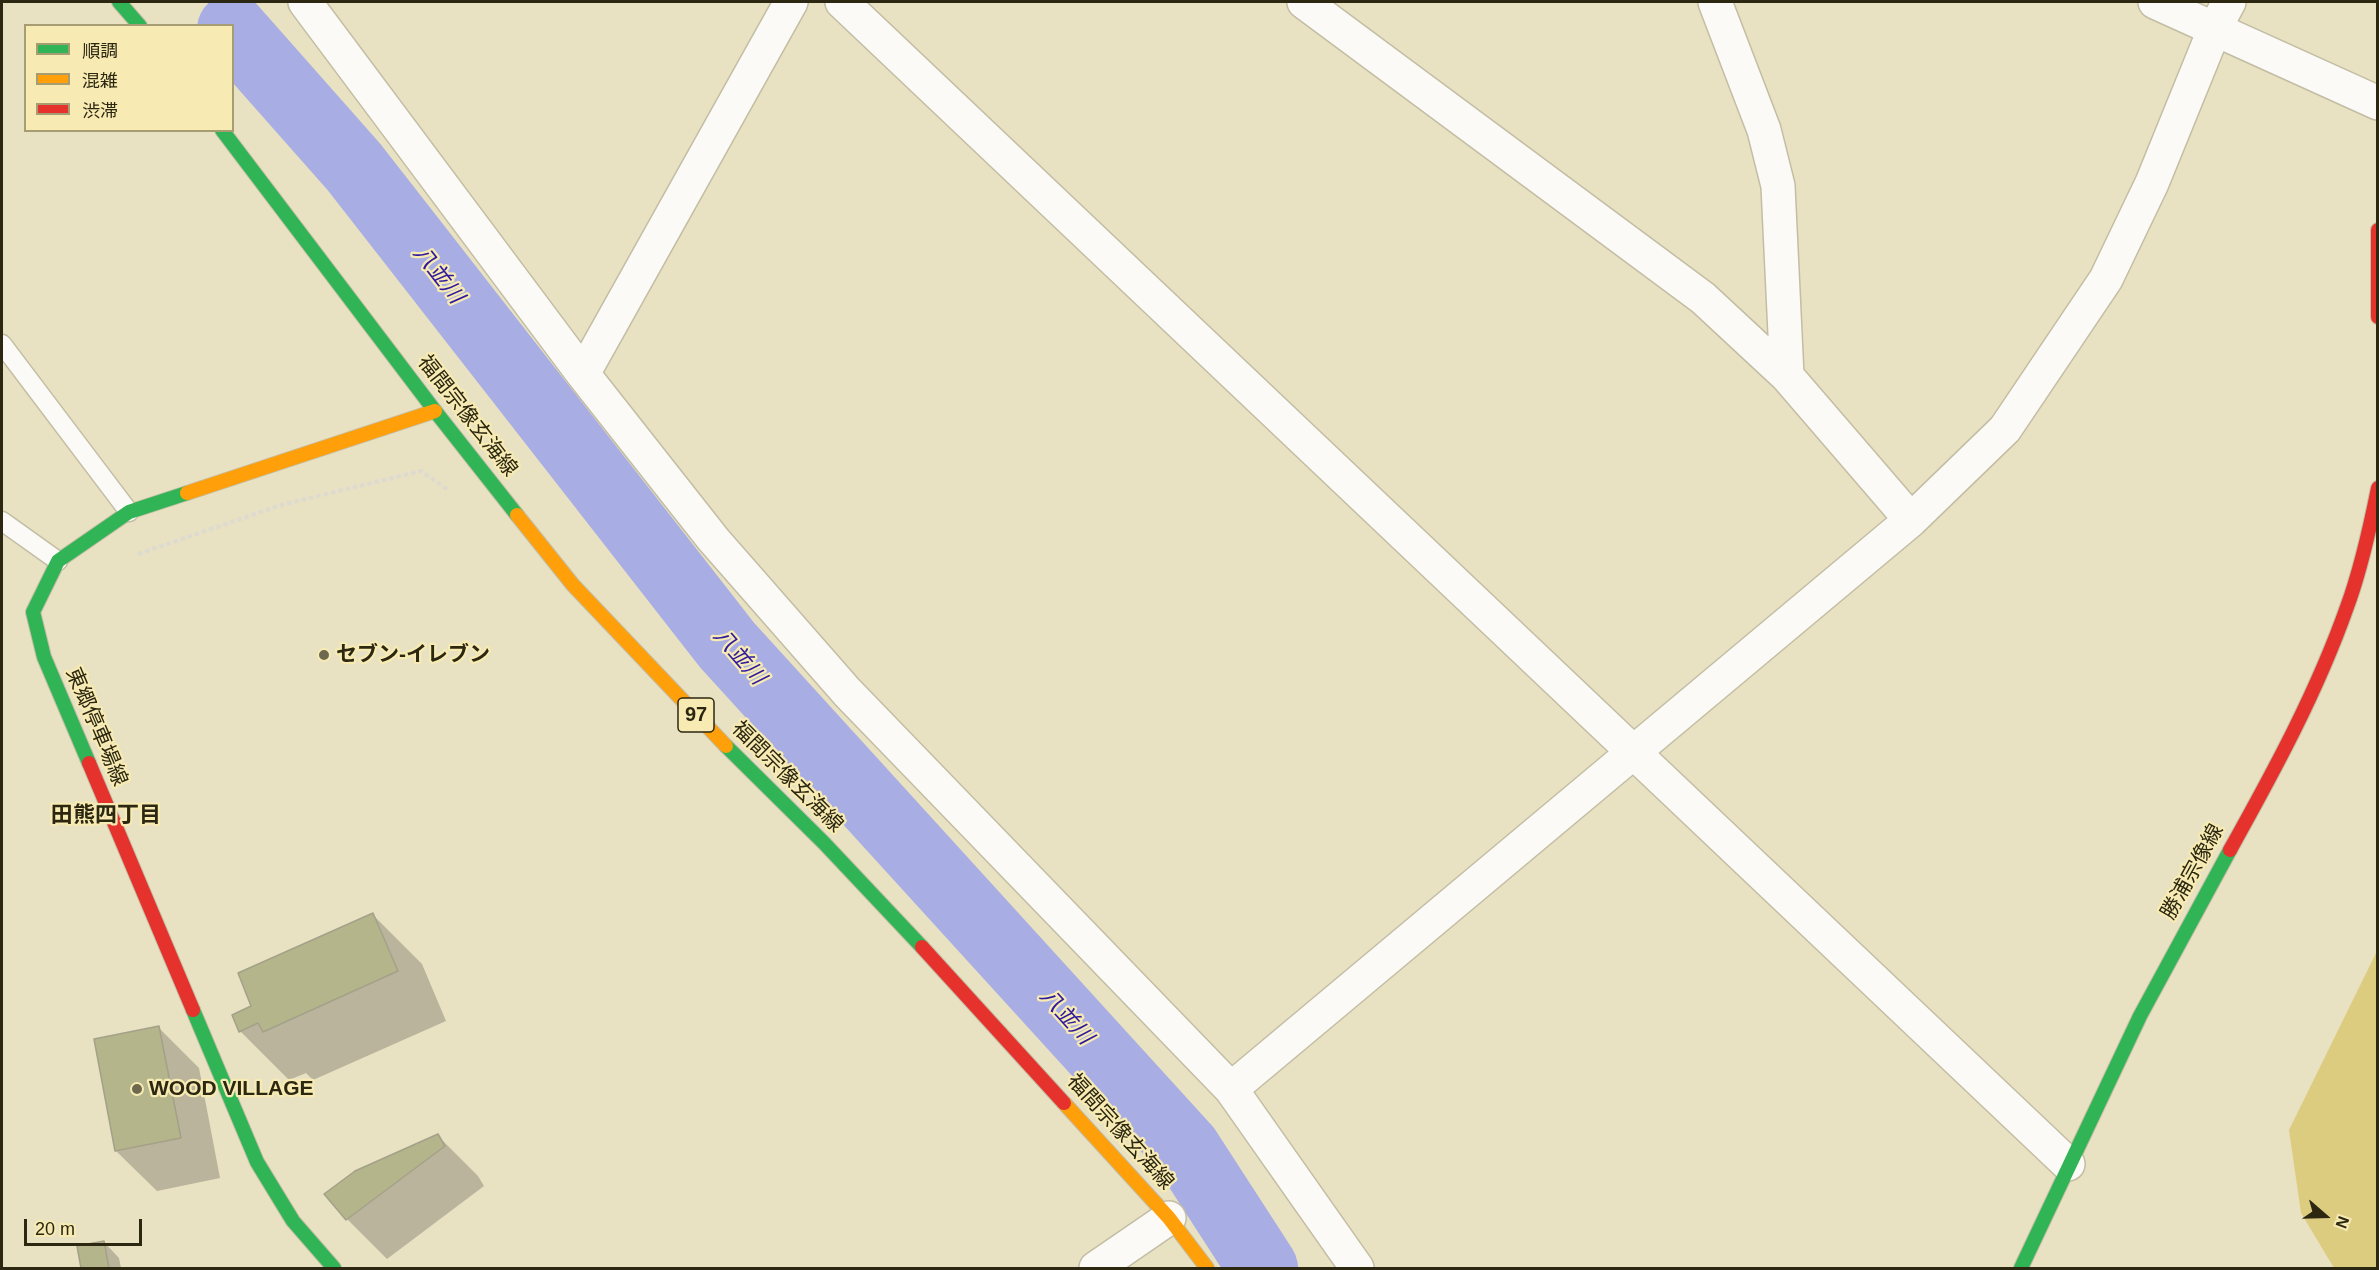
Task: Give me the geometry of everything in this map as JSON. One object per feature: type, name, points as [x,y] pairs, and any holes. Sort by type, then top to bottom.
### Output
[{"type":"main road","points":[[119,2],[138,24]]},
{"type":"main road","name":"福間宗像玄海線","points":[[224,132],[435,411],[573,585],[678,698],[832,852],[1169,1218],[1207,1269]]},
{"type":"main road","points":[[2378,230],[2378,317]]},
{"type":"main road","name":"東郷停車場線","points":[[334,1269],[293,1221],[257,1162],[44,657],[33,612],[58,561],[129,512],[435,411]]},
{"type":"main road","name":"勝浦宗像線","points":[[2021,1269],[2068,1164],[2182,936],[2289,744],[2358,580],[2378,488]]},
{"type":"street","points":[[305,2],[583,374],[713,539],[847,692],[1231,1089],[1357,1269]]},
{"type":"street","points":[[583,374],[791,2]]},
{"type":"street","points":[[842,2],[2068,1164]]},
{"type":"street","points":[[1304,2],[1702,298],[1787,376],[1911,520]]},
{"type":"street","points":[[1715,2],[1764,130],[1778,186],[1787,376]]},
{"type":"street","points":[[2155,2],[2222,15],[2378,103]]},
{"type":"street","points":[[1231,1089],[1911,520],[2006,429],[2106,279],[2152,183],[2222,15]]},
{"type":"street","points":[[1096,1269],[1169,1218]]},
{"type":"lane","points":[[2,344],[129,512]]},
{"type":"lane","points":[[2,521],[58,561]]},
{"type":"path","points":[[127,557],[281,505],[421,471]]},
{"type":"shaded area","points":[[2377,951],[2377,1268],[2334,1268],[2301,1213],[2289,1130]]},
{"type":"building","points":[[373,913],[398,971],[263,1032],[258,1023],[239,1032],[232,1015],[251,1006],[238,973]]},
{"type":"building","name":"WOOD VILLAGE","points":[[159,1026],[181,1138],[115,1151],[94,1039]]},
{"type":"building","points":[[438,1134],[445,1146],[346,1220],[324,1194],[355,1171]]},
{"type":"building","points":[[104,1241],[109,1268],[81,1268],[77,1246]]},
{"type":"waterway","name":"八並川","points":[[234,31],[354,167],[727,645],[1186,1149],[1263,1268]]},
{"type":"traffic: fast","points":[[119,2],[138,24]]},
{"type":"traffic: fast","points":[[224,132],[435,411],[517,515]]},
{"type":"traffic: fast","points":[[89,763],[44,657],[33,612],[58,561],[129,512],[187,493]]},
{"type":"traffic: fast","points":[[726,746],[824,843],[922,947]]},
{"type":"traffic: fast","points":[[2021,1268],[2140,1016],[2230,850]]},
{"type":"traffic: fast","points":[[193,1010],[257,1162],[293,1221],[334,1268]]},
{"type":"traffic: slow","points":[[187,493],[435,411]]},
{"type":"traffic: slow","points":[[517,515],[573,585],[726,746]]},
{"type":"traffic: slow","points":[[1064,1103],[1169,1218],[1207,1268]]},
{"type":"traffic: jam","points":[[2378,230],[2378,317]]},
{"type":"traffic: jam","points":[[2230,850],[2294,731],[2335,639],[2361,563],[2378,488]]},
{"type":"traffic: jam","points":[[89,763],[193,1010]]},
{"type":"traffic: jam","points":[[922,947],[1064,1103]]},
{"type":"place","name":"セブン-イレブン","points":[[324,655]]},
{"type":"place","name":"WOOD VILLAGE","points":[[137,1089]]},
{"type":"district","name":"田熊四丁目","points":[[106,816]]}]
